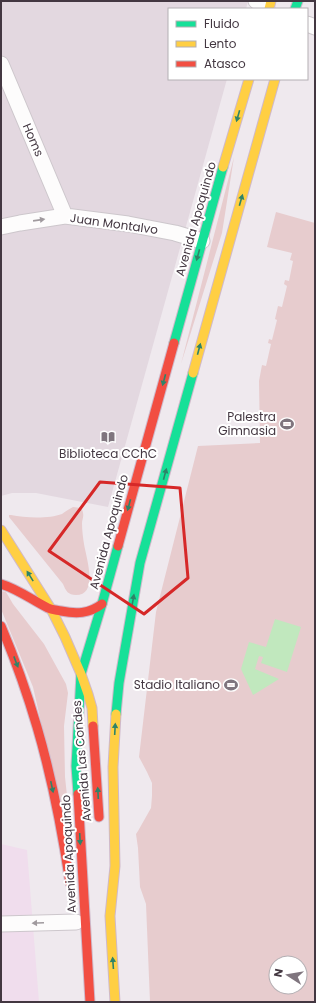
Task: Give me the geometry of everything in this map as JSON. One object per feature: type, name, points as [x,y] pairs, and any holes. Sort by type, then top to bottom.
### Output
[{"type":"main road","name":"Avenida Apoquindo","points":[[90,1002],[76,766],[81,674],[102,604],[202,241],[249,80]]},
{"type":"main road","points":[[110,916],[114,866],[113,768],[115,720],[119,682],[139,570],[275,80]]},
{"type":"main road","name":"Avenida Las Condes","points":[[1,530],[51,609],[81,674],[88,694],[92,708],[100,824]]},
{"type":"main road","points":[[1,584],[17,590],[51,609],[68,613],[82,613],[93,610],[102,604]]},
{"type":"main road","points":[[1,626],[21,676],[40,737],[59,819],[72,892]]},
{"type":"main road","points":[[104,876],[110,916],[115,1002]]},
{"type":"main road","points":[[75,918],[89,977]]},
{"type":"street","points":[[256,1],[266,8]]},
{"type":"street","name":"Homs","points":[[1,64],[65,216]]},
{"type":"street","name":"Juan Montalvo","points":[[1,227],[65,216],[128,224],[175,233],[202,241]]},
{"type":"street","points":[[1,924],[75,918]]},
{"type":"highlighted area","points":[[100,482],[180,488],[188,578],[144,614],[49,551]]},
{"type":"shaded area","points":[[1,1],[248,1],[246,8],[168,8],[168,80],[227,80],[108,507],[36,493],[12,493],[1,496]]},
{"type":"shaded area","points":[[234,157],[222,233],[181,364]]},
{"type":"shaded area","name":"Stadio Italiano","points":[[276,212],[315,223],[315,1002],[150,1002],[146,904],[140,887],[136,834],[151,808],[152,783],[139,757],[156,612],[198,446],[260,443],[259,381],[262,365],[266,366],[271,344],[268,343],[269,339],[272,340],[277,320],[275,319],[278,306],[282,307],[287,286],[284,284],[285,280],[289,281],[293,261],[290,260],[292,253],[267,247]]},
{"type":"shaded area","points":[[73,507],[81,508],[83,512],[83,534],[89,574],[87,589],[83,593],[76,595],[71,594],[65,589],[63,584],[9,517],[9,515],[51,517],[62,514]]},
{"type":"shaded area","points":[[1,591],[6,592],[13,604],[44,644],[66,684],[68,693],[64,726],[65,777],[71,854],[33,687],[1,609]]},
{"type":"shaded area","points":[[275,619],[301,627],[287,672],[261,663],[263,657],[259,656],[255,669],[279,679],[253,695],[241,669],[249,642],[266,647]]},
{"type":"shaded area","points":[[1,844],[27,850],[39,1002],[1,1002]]},
{"type":"traffic: fast","points":[[295,8],[298,1]]},
{"type":"traffic: fast","points":[[174,343],[223,167]]},
{"type":"traffic: fast","points":[[116,714],[119,683],[140,563],[193,373]]},
{"type":"traffic: fast","points":[[78,794],[76,766],[81,674],[118,546]]},
{"type":"traffic: slow","points":[[269,8],[271,1]]},
{"type":"traffic: slow","points":[[223,167],[249,80]]},
{"type":"traffic: slow","points":[[193,373],[275,80]]},
{"type":"traffic: slow","points":[[1,530],[51,609],[65,637],[88,694],[92,708],[93,726]]},
{"type":"traffic: slow","points":[[115,1002],[110,916],[115,866],[113,767],[116,714]]},
{"type":"traffic: jam","points":[[118,546],[174,343]]},
{"type":"traffic: jam","points":[[1,584],[53,610],[72,613],[82,612],[92,610],[102,604]]},
{"type":"traffic: jam","points":[[1,626],[25,689],[42,746],[64,843],[70,883]]},
{"type":"traffic: jam","points":[[93,726],[99,817]]},
{"type":"traffic: jam","points":[[78,794],[90,1002]]},
{"type":"place","name":"Palestra Gimnasia","points":[[287,424]]},
{"type":"place","name":"Biblioteca CChC","points":[[108,437]]},
{"type":"place","name":"Stadio Italiano","points":[[231,685]]}]
